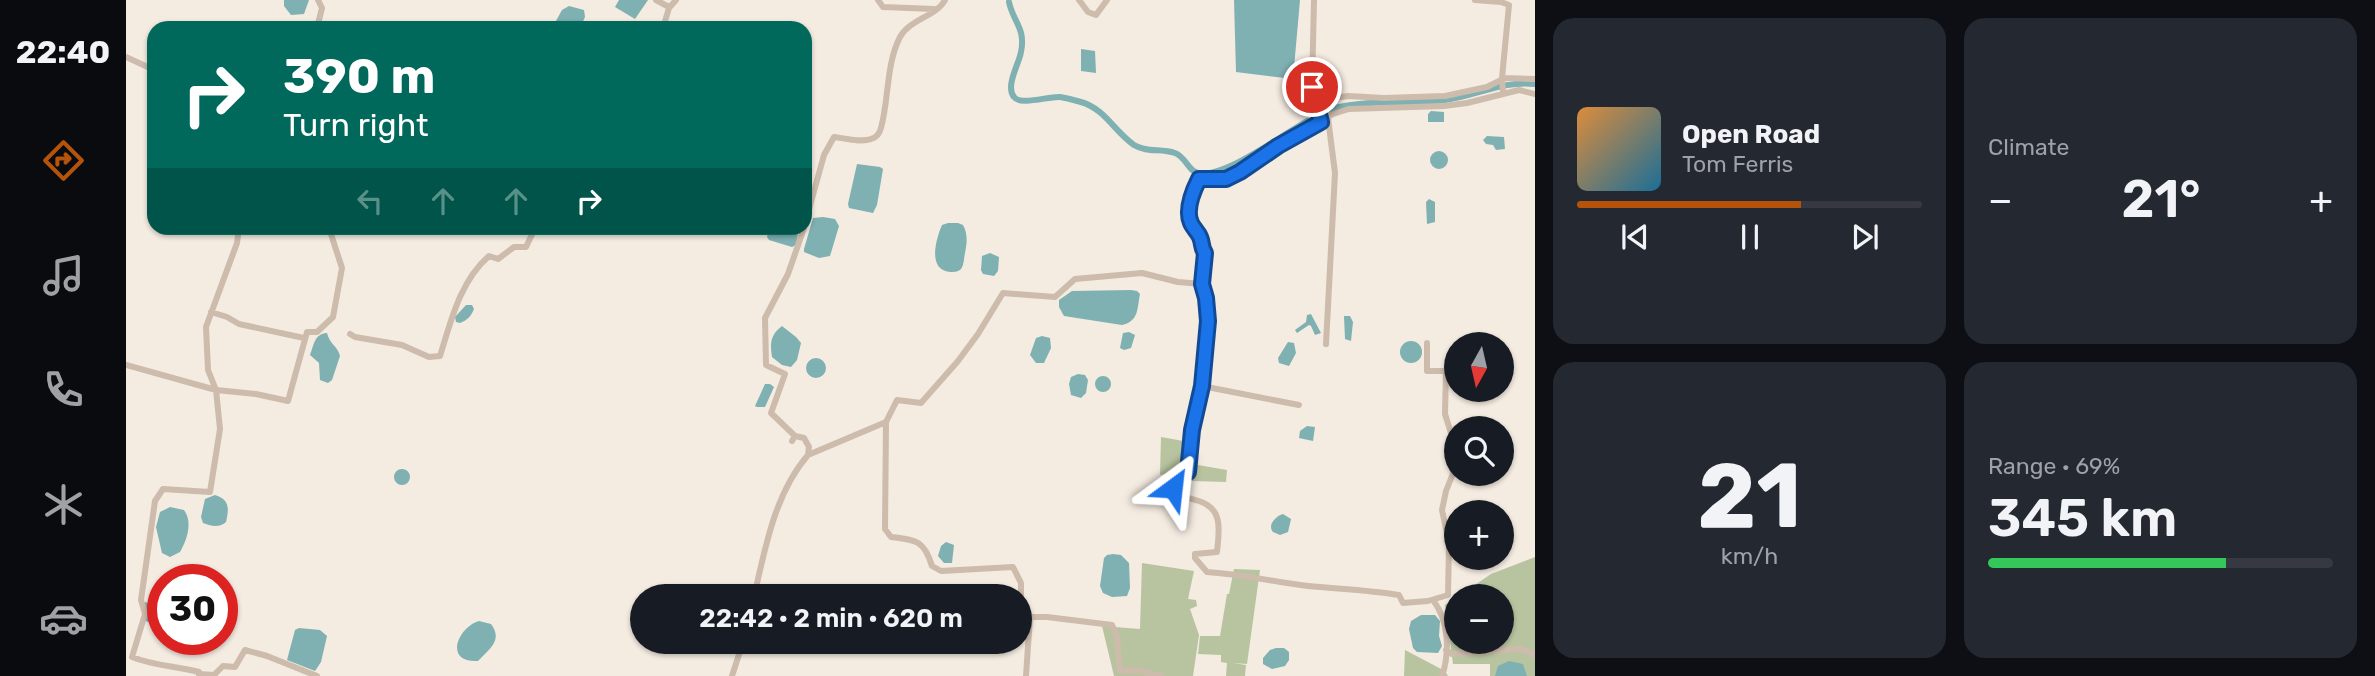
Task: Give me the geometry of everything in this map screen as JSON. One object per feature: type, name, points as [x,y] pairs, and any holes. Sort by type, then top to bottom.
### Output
[{"type":"street","points":[[318,0],[322,8],[319,21]]},
{"type":"street","points":[[656,0],[670,7]]},
{"type":"street","points":[[665,21],[670,7],[676,0]]},
{"type":"street","points":[[878,0],[883,7],[936,9]]},
{"type":"street","points":[[812,200],[824,155],[834,137],[866,141],[874,139],[881,130],[901,35],[941,8],[945,0]]},
{"type":"street","points":[[1079,0],[1088,12],[1096,15],[1107,0]]},
{"type":"street","points":[[1314,0],[1312,66],[1315,101],[1321,122]]},
{"type":"street","points":[[1475,0],[1501,1],[1509,5],[1503,93]]},
{"type":"street","points":[[126,57],[147,66]]},
{"type":"street","points":[[1315,101],[1348,96],[1445,96],[1487,87],[1502,78],[1535,79]]},
{"type":"street","points":[[1448,486],[1442,510],[1449,543],[1448,595],[1433,600],[1403,603],[1399,596],[1386,593],[1207,572],[1195,558],[1195,554],[1217,552],[1218,517],[1208,504],[1183,498],[1173,491],[1180,476],[1188,472],[1192,430],[1202,386],[1208,321],[1202,284],[1205,253],[1201,239],[1190,221],[1189,212],[1199,179],[1226,179],[1278,146],[1349,109],[1444,106],[1519,90],[1535,94]]},
{"type":"street","points":[[1326,344],[1335,173],[1328,118]]},
{"type":"street","points":[[238,235],[206,327],[208,370],[216,390],[220,429],[210,492],[163,489],[155,501],[141,600],[145,614],[132,657],[153,665],[214,675],[223,666],[236,667],[245,650],[317,676]]},
{"type":"street","points":[[126,365],[216,390],[288,401],[307,332],[317,332],[333,317],[342,268],[330,235]]},
{"type":"street","points":[[350,334],[402,345],[429,357],[440,356],[458,301],[474,273],[489,256],[498,259],[514,247],[526,247],[532,235]]},
{"type":"street","points":[[802,235],[788,274],[765,318],[766,365],[785,374],[771,413],[793,439],[804,438],[809,447],[808,455]]},
{"type":"street","points":[[1021,584],[1013,567],[941,571],[932,566],[927,549],[915,540],[891,537],[885,529],[886,422],[897,400],[921,402],[965,352],[1003,293],[1055,297],[1074,279],[1142,273],[1178,282],[1202,284]]},
{"type":"street","points":[[211,312],[239,324],[304,338]]},
{"type":"street","points":[[1427,343],[1427,371],[1446,371],[1446,416]]},
{"type":"street","points":[[1202,386],[1299,405]]},
{"type":"street","points":[[758,584],[782,496],[795,471],[808,455],[886,422]]},
{"type":"street","points":[[1433,600],[1440,609],[1444,622]]},
{"type":"street","points":[[1032,617],[1112,625],[1117,637],[1120,671],[1137,670],[1161,676]]},
{"type":"street","points":[[1514,649],[1521,649],[1535,656]]},
{"type":"street","points":[[732,676],[739,654]]},
{"type":"street","points":[[1026,676],[1027,654]]},
{"type":"street","points":[[1442,676],[1446,654]]},
{"type":"green space","points":[[1161,437],[1189,442],[1185,472],[1160,475]]},
{"type":"green space","points":[[1192,464],[1227,470],[1226,482],[1192,481]]},
{"type":"green space","points":[[1535,557],[1535,676],[1490,676],[1490,664],[1453,664],[1452,654],[1514,654],[1514,584],[1476,584],[1501,570],[1514,570],[1514,565]]},
{"type":"green space","points":[[1142,563],[1194,571],[1188,599],[1196,600],[1197,606],[1190,609],[1199,635],[1193,676],[1114,676],[1102,626],[1140,629]]},
{"type":"green space","points":[[1234,569],[1260,570],[1247,664],[1233,663],[1246,665],[1245,676],[1226,676],[1227,663],[1221,662],[1221,655],[1198,654],[1200,636],[1220,636]]},
{"type":"green space","points":[[1405,650],[1445,671],[1448,676],[1404,676]]},
{"type":"water","points":[[284,0],[309,0],[304,14],[291,15],[284,6]]},
{"type":"water","points":[[619,0],[648,0],[635,19],[615,7]]},
{"type":"water","points":[[1234,0],[1300,0],[1293,79],[1236,72]]},
{"type":"water","points":[[569,6],[584,10],[585,17],[583,21],[556,21],[562,10]]},
{"type":"water","points":[[1081,49],[1095,51],[1096,73],[1081,71]]},
{"type":"water","points":[[1431,111],[1444,112],[1444,122],[1428,122],[1428,114]]},
{"type":"water","points":[[1487,136],[1504,137],[1505,149],[1496,150],[1493,145],[1486,144],[1483,140]]},
{"type":"water","points":[[1439,151],[1445,154],[1448,160],[1445,166],[1439,169],[1433,166],[1430,160],[1433,154]]},
{"type":"water","points":[[857,164],[883,169],[877,205],[873,213],[849,208]]},
{"type":"water","points":[[1429,199],[1435,202],[1435,222],[1427,224],[1426,202]]},
{"type":"water","points":[[813,218],[835,219],[839,226],[830,256],[819,258],[804,252],[808,235],[812,235]]},
{"type":"water","points":[[942,225],[963,225],[966,235],[963,265],[960,270],[954,272],[938,266],[935,253]]},
{"type":"water","points":[[798,235],[796,245],[792,247],[767,237]]},
{"type":"water","points":[[990,253],[999,257],[998,271],[994,276],[983,274],[981,270],[982,256]]},
{"type":"water","points":[[1131,290],[1140,294],[1137,309],[1132,321],[1122,325],[1064,316],[1059,307],[1059,300],[1072,291]]},
{"type":"water","points":[[466,305],[472,305],[472,314],[463,322],[456,322],[455,317]]},
{"type":"water","points":[[1311,314],[1321,333],[1315,335],[1309,325],[1297,333],[1295,330],[1306,322],[1307,315]]},
{"type":"water","points":[[1344,316],[1350,316],[1353,322],[1351,341],[1345,339]]},
{"type":"water","points":[[782,326],[801,343],[797,360],[791,367],[782,365],[772,357],[772,340]]},
{"type":"water","points":[[327,333],[340,356],[332,380],[328,383],[320,380],[319,363],[310,355],[317,338]]},
{"type":"water","points":[[1123,333],[1135,335],[1131,348],[1124,350],[1120,348]]},
{"type":"water","points":[[1036,338],[1050,338],[1051,348],[1044,363],[1036,363],[1030,355]]},
{"type":"water","points":[[1411,341],[1419,344],[1422,352],[1419,360],[1411,363],[1403,360],[1400,352],[1403,344]]},
{"type":"water","points":[[1288,342],[1294,343],[1296,353],[1289,366],[1279,363],[1278,358]]},
{"type":"water","points":[[816,358],[823,361],[826,368],[823,375],[816,378],[809,375],[806,368],[809,361]]},
{"type":"water","points":[[1085,375],[1088,380],[1086,393],[1081,398],[1071,395],[1069,384],[1071,377]]},
{"type":"water","points":[[1100,376],[1106,376],[1111,384],[1109,390],[1100,392],[1095,387],[1095,381]]},
{"type":"water","points":[[765,384],[774,387],[765,407],[757,407],[755,406]]},
{"type":"water","points":[[1307,426],[1315,427],[1313,441],[1299,438],[1300,431]]},
{"type":"water","points":[[402,469],[410,477],[402,485],[394,477]]},
{"type":"water","points":[[215,495],[226,502],[228,509],[226,522],[212,526],[203,523],[201,517],[205,499]]},
{"type":"water","points":[[170,507],[184,510],[189,525],[180,552],[170,557],[162,553],[156,527],[160,512]]},
{"type":"water","points":[[1283,514],[1291,519],[1288,532],[1280,535],[1273,532],[1271,527],[1275,519]]},
{"type":"water","points":[[946,542],[954,545],[952,563],[944,563],[938,556],[941,546]]},
{"type":"water","points":[[1113,554],[1121,555],[1129,563],[1130,588],[1127,596],[1112,597],[1103,593],[1100,586],[1104,558]]},
{"type":"water","points":[[1421,615],[1435,615],[1440,621],[1439,636],[1442,646],[1438,653],[1417,652],[1413,648],[1409,629],[1411,621]]},
{"type":"water","points":[[479,621],[491,624],[495,639],[491,648],[478,661],[467,660],[457,651],[460,637],[465,630]]},
{"type":"water","points":[[295,630],[320,630],[327,636],[321,662],[315,671],[287,660]]},
{"type":"water","points":[[1276,648],[1284,648],[1289,652],[1289,660],[1285,666],[1272,669],[1263,664],[1263,658]]},
{"type":"water","points":[[1509,661],[1523,664],[1527,676],[1495,676],[1498,666]]},
{"type":"waterway","points":[[1009,2],[1022,37],[1021,52],[1011,87],[1014,97],[1023,101],[1060,97],[1089,105],[1134,145],[1175,153],[1195,172],[1209,173],[1237,163],[1307,121]]},
{"type":"waterway","points":[[1321,112],[1367,103],[1445,100],[1512,84],[1535,84]]},
{"type":"route","points":[[1173,488],[1175,481],[1188,472],[1192,430],[1202,386],[1208,321],[1202,284],[1205,253],[1201,239],[1190,221],[1190,202],[1199,179],[1226,179],[1321,122],[1312,87]]}]
